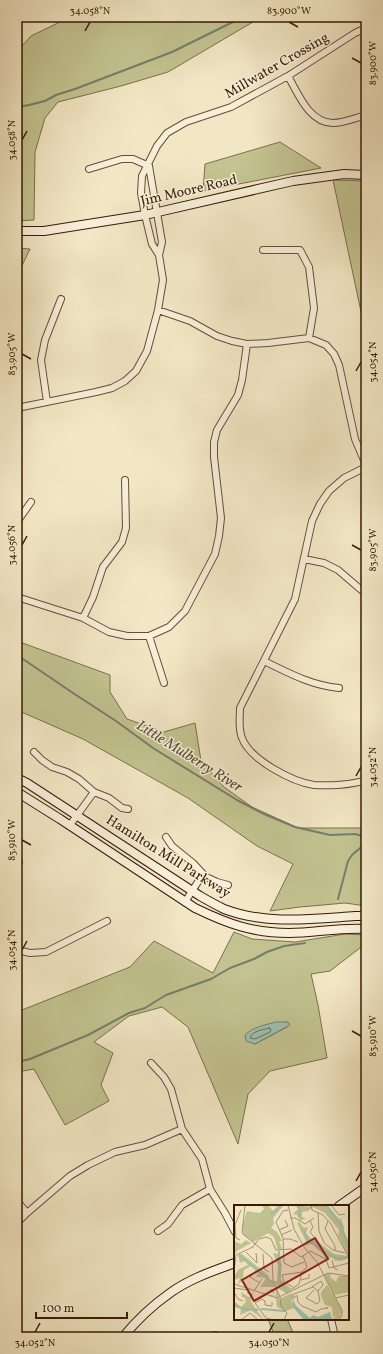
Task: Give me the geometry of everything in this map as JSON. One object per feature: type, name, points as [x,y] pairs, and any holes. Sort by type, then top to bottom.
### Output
[{"type":"street","name":"Millwater Crossing","points":[[159,256],[152,244],[145,215],[141,193],[142,176],[157,146],[167,133],[186,122],[231,108],[288,76],[355,33],[366,28]]},
{"type":"street","points":[[288,76],[306,107],[314,117],[322,121],[331,123],[341,122],[366,115]]},
{"type":"street","points":[[17,408],[112,388],[125,381],[136,371],[147,351],[158,310],[163,280],[159,256],[162,242],[148,166],[133,159],[122,158],[89,169]]},
{"type":"street","name":"Jim Moore Road","points":[[17,231],[44,231],[145,215],[292,181],[344,174],[366,175]]},
{"type":"street","points":[[263,250],[300,250],[309,267],[314,308],[309,338]]},
{"type":"street","points":[[47,402],[41,360],[45,340],[61,299]]},
{"type":"street","points":[[158,310],[190,321],[217,336],[247,344],[309,338],[326,346],[334,354],[339,365],[354,439],[366,466],[344,478],[328,491],[320,504],[312,521],[295,599],[289,614],[240,708],[239,725],[242,738],[253,754],[263,762],[294,779],[322,785],[337,785],[366,780]]},
{"type":"street","points":[[17,597],[83,618],[109,632],[127,636],[149,636],[169,627],[184,611],[214,554],[219,536],[221,518],[214,457],[214,442],[217,430],[238,395],[242,380],[247,344]]},
{"type":"street","points":[[83,618],[93,597],[103,566],[122,542],[126,528],[125,480]]},
{"type":"street","points":[[17,522],[31,502]]},
{"type":"street","points":[[304,558],[324,563],[338,570],[366,594]]},
{"type":"street","points":[[149,636],[164,683]]},
{"type":"street","points":[[264,661],[302,680],[324,687],[339,688]]},
{"type":"street","points":[[34,752],[52,767],[80,778],[94,792],[109,798],[122,808],[128,809]]},
{"type":"street","name":"Hamilton Mill Parkway","points":[[17,778],[27,782],[192,891],[224,909],[256,918],[286,920],[366,916]]},
{"type":"street","name":"Hamilton Mill Parkway","points":[[17,792],[185,902],[220,920],[241,927],[266,932],[291,933],[355,928],[366,929]]},
{"type":"street","points":[[70,826],[76,815],[94,792]]},
{"type":"street","points":[[166,837],[172,846],[193,863],[206,877],[216,882],[228,885]]},
{"type":"street","points":[[185,902],[203,874]]},
{"type":"street","points":[[17,950],[30,954],[46,952],[107,921]]},
{"type":"street","points":[[150,1063],[164,1077],[171,1089],[182,1129],[202,1158],[210,1189],[225,1212],[234,1230]]},
{"type":"street","points":[[17,1223],[70,1176],[88,1165],[115,1152],[145,1145],[182,1129]]},
{"type":"street","points":[[340,1205],[366,1187]]},
{"type":"street","points":[[158,1231],[168,1224],[182,1205],[210,1189]]},
{"type":"street","points":[[17,1201],[27,1213]]},
{"type":"street","points":[[123,1337],[130,1328],[171,1292],[234,1263]]},
{"type":"street","points":[[331,1320],[335,1337]]},
{"type":"street","points":[[207,1337],[218,1337]]},
{"type":"shaded area","points":[[70,17],[267,17],[258,19],[168,72],[58,102],[45,118],[35,152],[34,220],[17,221],[17,48],[19,49],[31,36]]},
{"type":"shaded area","points":[[280,142],[321,168],[203,191],[205,164]]},
{"type":"shaded area","points":[[333,180],[366,181],[366,325],[363,321]]},
{"type":"shaded area","points":[[17,248],[30,249],[17,276]]},
{"type":"shaded area","points":[[17,641],[110,675],[110,692],[127,719],[164,732],[195,723],[201,761],[224,787],[252,807],[298,828],[366,828],[366,906],[345,903],[270,911],[293,864],[257,846],[188,798],[83,739],[17,710]]},
{"type":"shaded area","points":[[234,932],[252,939],[295,942],[345,934],[366,935],[366,949],[360,948],[330,971],[311,974],[327,1058],[270,1071],[248,1094],[238,1144],[188,1027],[162,1007],[129,1016],[94,1042],[113,1053],[101,1085],[109,1101],[65,1125],[34,1069],[17,1072],[17,1012],[130,967],[154,941],[213,973]],"holes":[[[286,1022],[288,1022],[287,1027],[255,1044]]]},
{"type":"shaded area","points":[[268,1320],[287,1320],[295,1337],[275,1337]]},
{"type":"water","points":[[276,1022],[288,1022],[290,1025],[255,1044],[246,1041],[245,1035],[252,1030]]},
{"type":"waterway","points":[[17,107],[45,101],[56,95],[172,52],[243,17]]},
{"type":"waterway","name":"Little Mulberry River","points":[[17,655],[116,721],[153,748],[237,800],[264,814],[295,827],[330,835],[355,834],[366,837]]},
{"type":"waterway","points":[[338,899],[348,861],[352,855],[366,843]]},
{"type":"waterway","points":[[17,1062],[30,1059],[88,1035],[129,1013],[145,1008],[166,995],[211,979],[230,968],[254,959],[267,952],[284,946],[305,943]]}]
